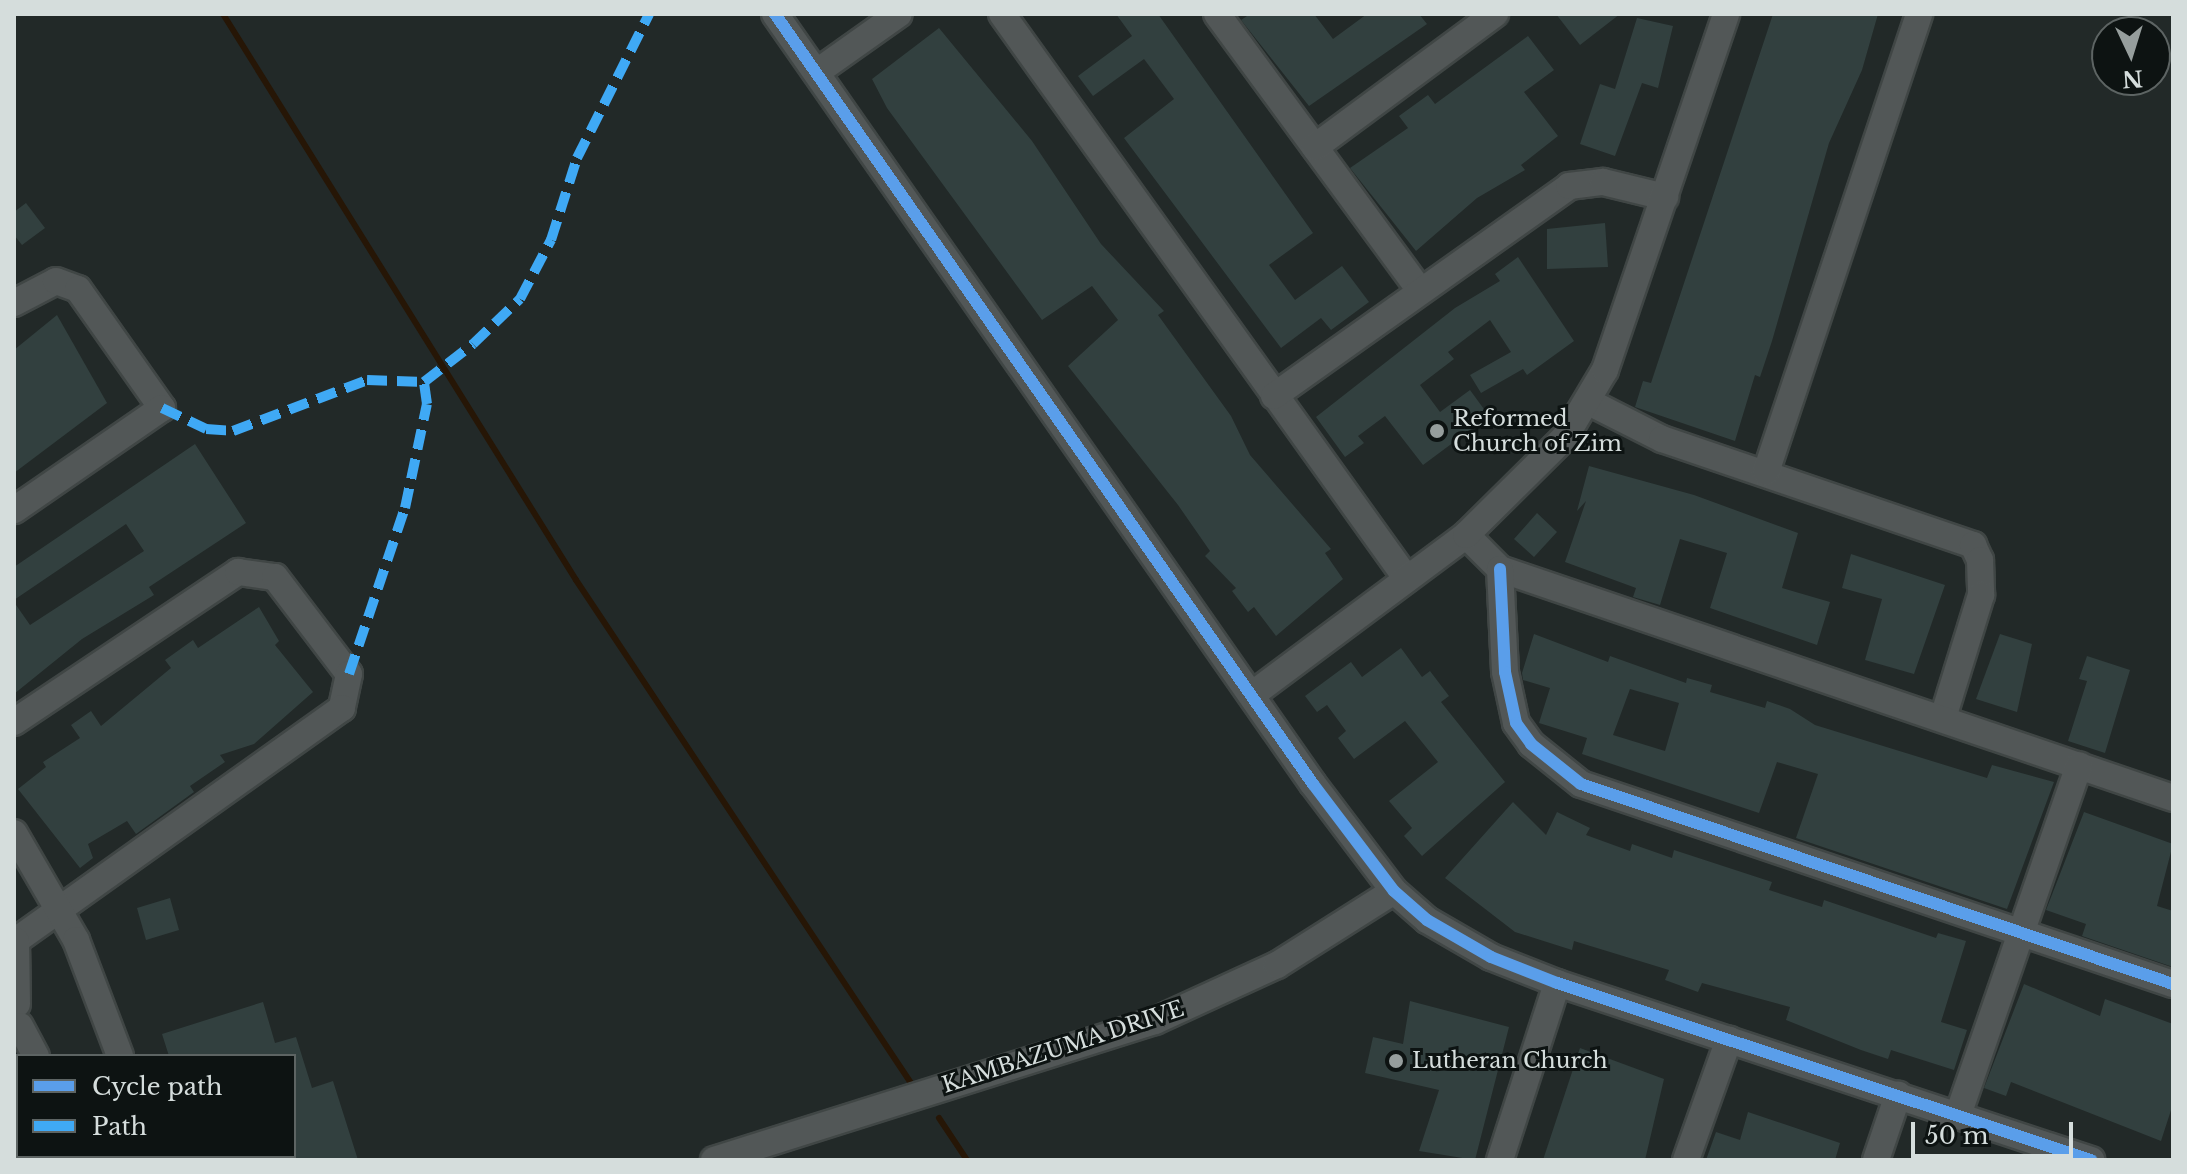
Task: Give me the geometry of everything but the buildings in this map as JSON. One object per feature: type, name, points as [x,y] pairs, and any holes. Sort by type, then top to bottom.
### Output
[{"type":"street","points":[[775,14],[1394,891],[1455,940],[1557,983],[1958,1115],[2064,1156],[2091,1160]]},
{"type":"street","points":[[817,72],[899,14]]},
{"type":"street","points":[[1002,14],[1407,579]]},
{"type":"street","points":[[1217,14],[1419,289]]},
{"type":"street","points":[[1315,147],[1495,14]]},
{"type":"street","points":[[1253,694],[1466,535],[1540,466],[1589,402],[1665,197],[1726,14]]},
{"type":"street","points":[[1766,472],[1919,14]]},
{"type":"street","points":[[1274,396],[1419,289],[1569,186],[1603,182],[1665,197]]},
{"type":"street","points":[[14,303],[56,281],[78,289],[162,408],[14,510]]},
{"type":"street","points":[[1589,402],[1643,431],[1973,545],[1980,560],[1981,595],[1943,718]]},
{"type":"street","points":[[1466,535],[1500,569],[2173,798]]},
{"type":"street","points":[[1500,569],[1509,699],[1516,723],[1556,767],[1608,797],[2173,984]]},
{"type":"street","points":[[14,722],[238,572],[275,577],[349,674],[342,708],[15,941],[18,1015],[35,1054]]},
{"type":"street","points":[[1958,1115],[2079,765]]},
{"type":"street","points":[[14,833],[60,909],[93,976],[119,1054]]},
{"type":"street","name":"KAMBAZUMA DRIVE","points":[[714,1160],[1155,1021],[1277,965],[1394,891]]},
{"type":"street","points":[[1500,1160],[1557,983]]},
{"type":"street","points":[[1686,1160],[1729,1039]]},
{"type":"street","points":[[1876,1160],[1898,1095]]},
{"type":"waterway","points":[[223,14],[576,580],[911,1083]]},
{"type":"waterway","points":[[939,1118],[967,1160]]},
{"type":"marked path","points":[[162,408],[206,429],[233,431],[367,380],[424,382],[473,344],[520,299],[551,240],[577,158],[649,14]]},
{"type":"marked path","points":[[349,674],[405,508],[427,404],[424,382]]},
{"type":"cycle path","points":[[775,14],[1313,784],[1394,891],[1427,920],[1491,957],[1557,983],[2091,1160]]},
{"type":"cycle path","points":[[1500,569],[1505,672],[1516,723],[1531,744],[1581,784],[2173,984]]},
{"type":"place","name":"Reformed Church of Zim","points":[[1437,431]]},
{"type":"place","name":"Lutheran Church","points":[[1396,1061]]}]
